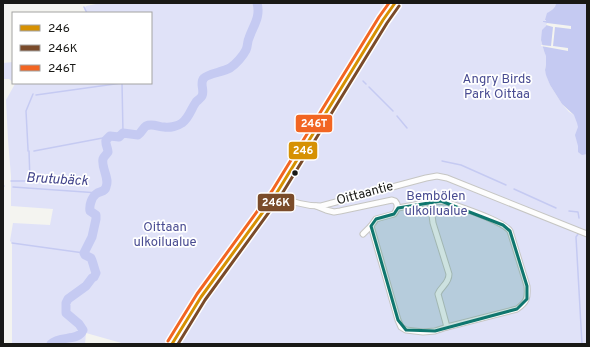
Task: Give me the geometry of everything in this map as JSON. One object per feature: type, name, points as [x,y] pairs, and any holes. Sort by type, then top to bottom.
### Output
[{"type":"main road","points":[[172,344],[202,297],[276,194],[395,3]]},
{"type":"street","name":"Oittaantie","points":[[276,194],[294,202],[321,206],[437,176],[447,178],[587,234]]},
{"type":"street","points":[[316,206],[334,212],[392,200],[397,203],[398,208]]},
{"type":"street","points":[[363,234],[376,219],[394,214],[398,208],[441,201],[496,221],[507,227],[510,231],[527,286],[527,299],[517,309],[435,331],[423,332],[406,330],[401,327],[398,320],[371,226]]},
{"type":"street","points":[[433,202],[431,207],[434,224],[449,274],[448,282],[438,294],[447,327]]},
{"type":"highlighted area","points":[[441,201],[503,225],[510,231],[527,286],[527,299],[517,309],[435,331],[406,330],[398,320],[371,226],[376,219],[394,214],[398,208]]},
{"type":"green space","points":[[101,3],[587,3],[543,22],[547,23],[541,40],[546,55],[545,70],[550,85],[562,104],[574,115],[587,98],[587,344],[125,344],[86,333],[85,344],[12,344],[12,243],[10,241],[13,223],[50,225],[53,209],[11,206],[11,176],[6,100],[15,84],[152,84],[152,12],[86,12],[84,9],[86,6]]},
{"type":"green space","points":[[12,62],[12,81],[9,79],[3,79],[3,63]]},
{"type":"water","points":[[556,3],[587,3],[587,154],[582,155],[578,152],[575,135],[578,127],[574,115],[562,104],[550,85],[545,70],[546,56],[541,40],[542,30],[547,23],[543,21],[546,21],[547,13],[554,8]]},
{"type":"pier","points":[[547,23],[571,26],[571,29],[555,27],[553,46],[568,48],[568,51],[541,46],[551,46],[553,27],[546,25]]},
{"type":"waterway","points":[[51,344],[55,341],[77,336],[81,334],[83,330],[79,324],[66,313],[66,303],[68,299],[86,286],[96,273],[91,258],[84,253],[92,237],[96,219],[96,215],[90,211],[91,201],[96,194],[105,190],[107,184],[103,166],[103,158],[108,152],[106,140],[110,136],[119,137],[123,133],[138,135],[148,125],[171,127],[182,123],[203,94],[202,82],[204,78],[208,75],[230,68],[245,52],[258,13],[257,3]]},
{"type":"waterway","points":[[84,7],[86,12]]},
{"type":"waterway","points":[[363,81],[366,84]]},
{"type":"waterway","points":[[36,95],[115,84]]},
{"type":"waterway","points":[[122,84],[123,133]]},
{"type":"waterway","points":[[369,87],[393,111]]},
{"type":"waterway","points":[[28,151],[26,111],[33,94]]},
{"type":"waterway","points":[[397,116],[407,128]]},
{"type":"waterway","name":"Brutubäck","points":[[34,151],[108,137]]},
{"type":"waterway","name":"Brutubäck","points":[[11,181],[30,180],[29,151]]},
{"type":"waterway","points":[[442,161],[461,165],[506,185]]},
{"type":"waterway","name":"Brutubäck","points":[[13,187],[99,193]]},
{"type":"waterway","points":[[514,189],[556,208]]},
{"type":"waterway","points":[[569,211],[578,212],[579,218]]},
{"type":"waterway","points":[[578,234],[576,237],[582,344]]},
{"type":"waterway","points":[[12,243],[84,253]]},
{"type":"transit line","name":"246T","points":[[168,341],[197,294],[272,191],[389,3]]},
{"type":"transit line","name":"246","points":[[172,344],[201,297],[276,194],[395,3]]},
{"type":"transit line","name":"246K","points":[[178,344],[205,300],[280,197],[399,6]]},
{"type":"park label","name":"Angry Birds Park Oittaa","points":[[497,88]]},
{"type":"park label","name":"Bembölen ulkoilualue","points":[[436,204]]},
{"type":"park label","name":"Oittaan ulkoilualue","points":[[165,236]]}]
